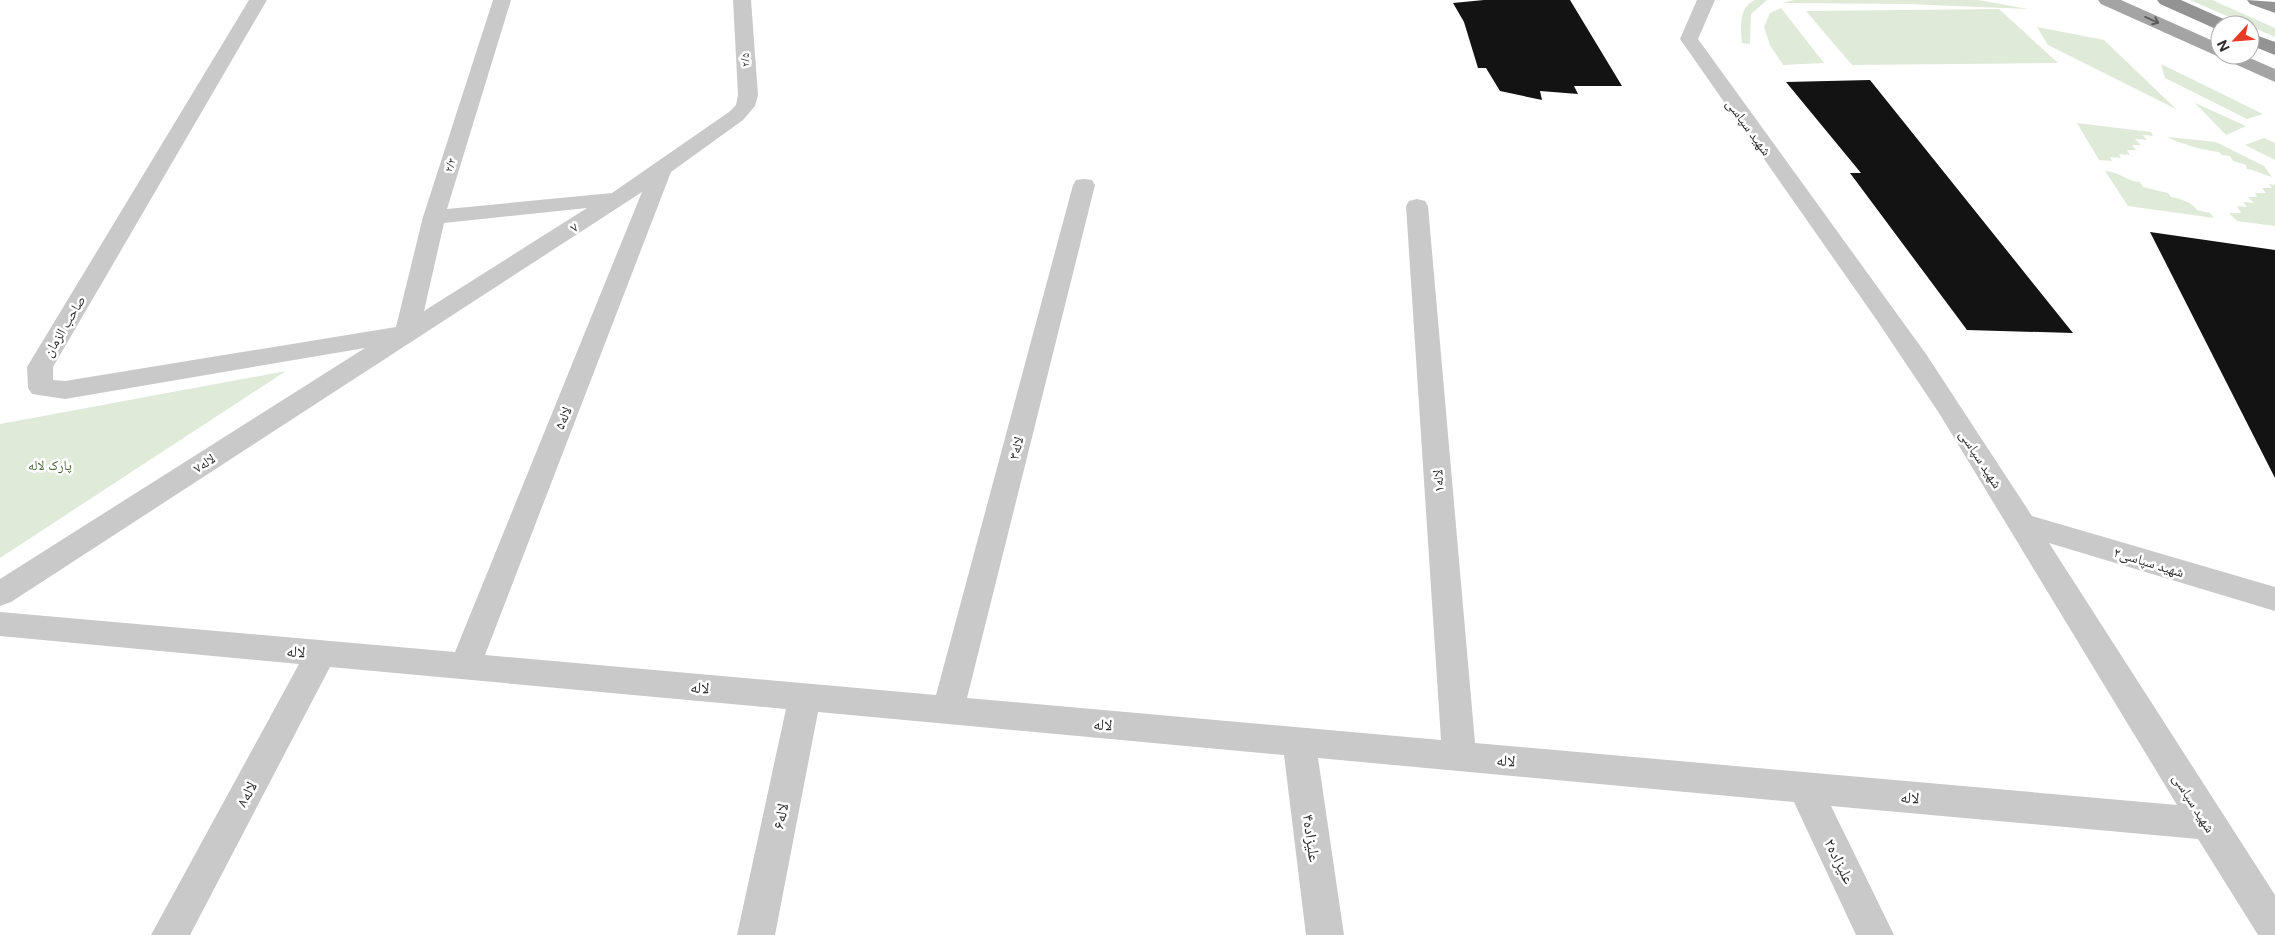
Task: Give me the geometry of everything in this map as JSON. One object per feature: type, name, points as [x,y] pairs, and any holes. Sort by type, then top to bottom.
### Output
[{"type":"highway","points":[[2166,0],[2210,20]]},
{"type":"highway","points":[[2256,0],[2275,8]]},
{"type":"highway","points":[[2260,42],[2275,49]]},
{"type":"main road","points":[[2107,0],[2210,46]]},
{"type":"main road","points":[[2250,65],[2275,76]]},
{"type":"street","name":"صاحب الزمان","points":[[258,0],[40,366],[41,388],[65,390],[407,333]]},
{"type":"street","name":"۲/۳","points":[[407,333],[434,217],[502,0]]},
{"type":"street","name":"۲/۵","points":[[736,116],[745,106],[748,95],[742,0]]},
{"type":"street","name":"شهید سپاسی","points":[[1706,0],[1689,39],[1734,107],[1854,272],[1947,405],[2023,524],[2206,824],[2275,928]]},
{"type":"street","name":"۷","points":[[407,333],[662,169],[736,116]]},
{"type":"street","name":"لاله۵","points":[[465,666],[662,169]]},
{"type":"street","name":"۳لاله","points":[[948,710],[1084,185]]},
{"type":"street","points":[[434,217],[618,198]]},
{"type":"street","name":"۱لاله","points":[[1417,206],[1459,756]]},
{"type":"street","name":"لاله۷","points":[[0,594],[407,333]]},
{"type":"street","name":"شهید سپاسی۲","points":[[2023,524],[2275,599]]},
{"type":"street","name":"لاله","points":[[0,624],[2206,824]]},
{"type":"street","name":"لاله۸","points":[[170,935],[321,653]]},
{"type":"street","name":"۶لاله","points":[[756,935],[805,696]]},
{"type":"street","name":"علیزاده۴","points":[[1299,741],[1325,935]]},
{"type":"street","name":"علیزاده۲","points":[[1804,787],[1875,935]]},
{"type":"green space","points":[[1755,0],[1767,0],[1751,14],[1750,44],[1742,43],[1741,24],[1743,13],[1750,3]]},
{"type":"green space","points":[[1794,0],[1978,0],[2028,9],[1908,4],[1782,3]]},
{"type":"green space","points":[[2190,0],[2212,0],[2246,15],[2224,15]]},
{"type":"green space","points":[[1781,8],[1824,63],[1783,65],[1770,45],[1764,27],[1770,13]]},
{"type":"green space","points":[[1999,9],[2058,63],[1852,65],[1806,11]]},
{"type":"green space","points":[[2260,21],[2275,28],[2275,37],[2260,30]]},
{"type":"green space","points":[[2037,27],[2104,40],[2176,109],[2048,45]]},
{"type":"green space","points":[[2161,64],[2263,114],[2247,119],[2165,78]]},
{"type":"green space","points":[[2195,103],[2246,126],[2226,135]]},
{"type":"green space","points":[[2077,123],[2151,132],[2153,136],[2143,135],[2147,140],[2135,139],[2141,145],[2132,145],[2136,150],[2127,150],[2130,155],[2119,154],[2121,158],[2110,157],[2112,161],[2099,160]]},
{"type":"green space","points":[[2168,137],[2216,142],[2264,166],[2272,177],[2247,169],[2246,165],[2233,161],[2230,156],[2185,144]]},
{"type":"green space","points":[[2264,138],[2275,143],[2275,160],[2245,145]]},
{"type":"green space","points":[[2105,171],[2140,182],[2143,187],[2168,193],[2171,197],[2189,203],[2197,210],[2210,213],[2214,218],[2128,206]]},
{"type":"green space","points":[[2269,184],[2275,185],[2275,226],[2237,221],[2229,213],[2241,213],[2237,206],[2247,207],[2243,202],[2254,203],[2248,197],[2257,197],[2255,193],[2266,193],[2262,188],[2272,188]]},
{"type":"green space","name":"پارک لاله","points":[[286,371],[0,558],[0,424]]},
{"type":"building","points":[[1484,0],[1570,0],[1622,86],[1574,86],[1578,94],[1540,91],[1542,100],[1500,91],[1486,68],[1478,68],[1464,22],[1453,3]]},
{"type":"building","points":[[1870,80],[2073,333],[1967,330],[1850,173],[1861,173],[1786,82]]},
{"type":"building","points":[[2150,232],[2275,250],[2275,478]]}]
